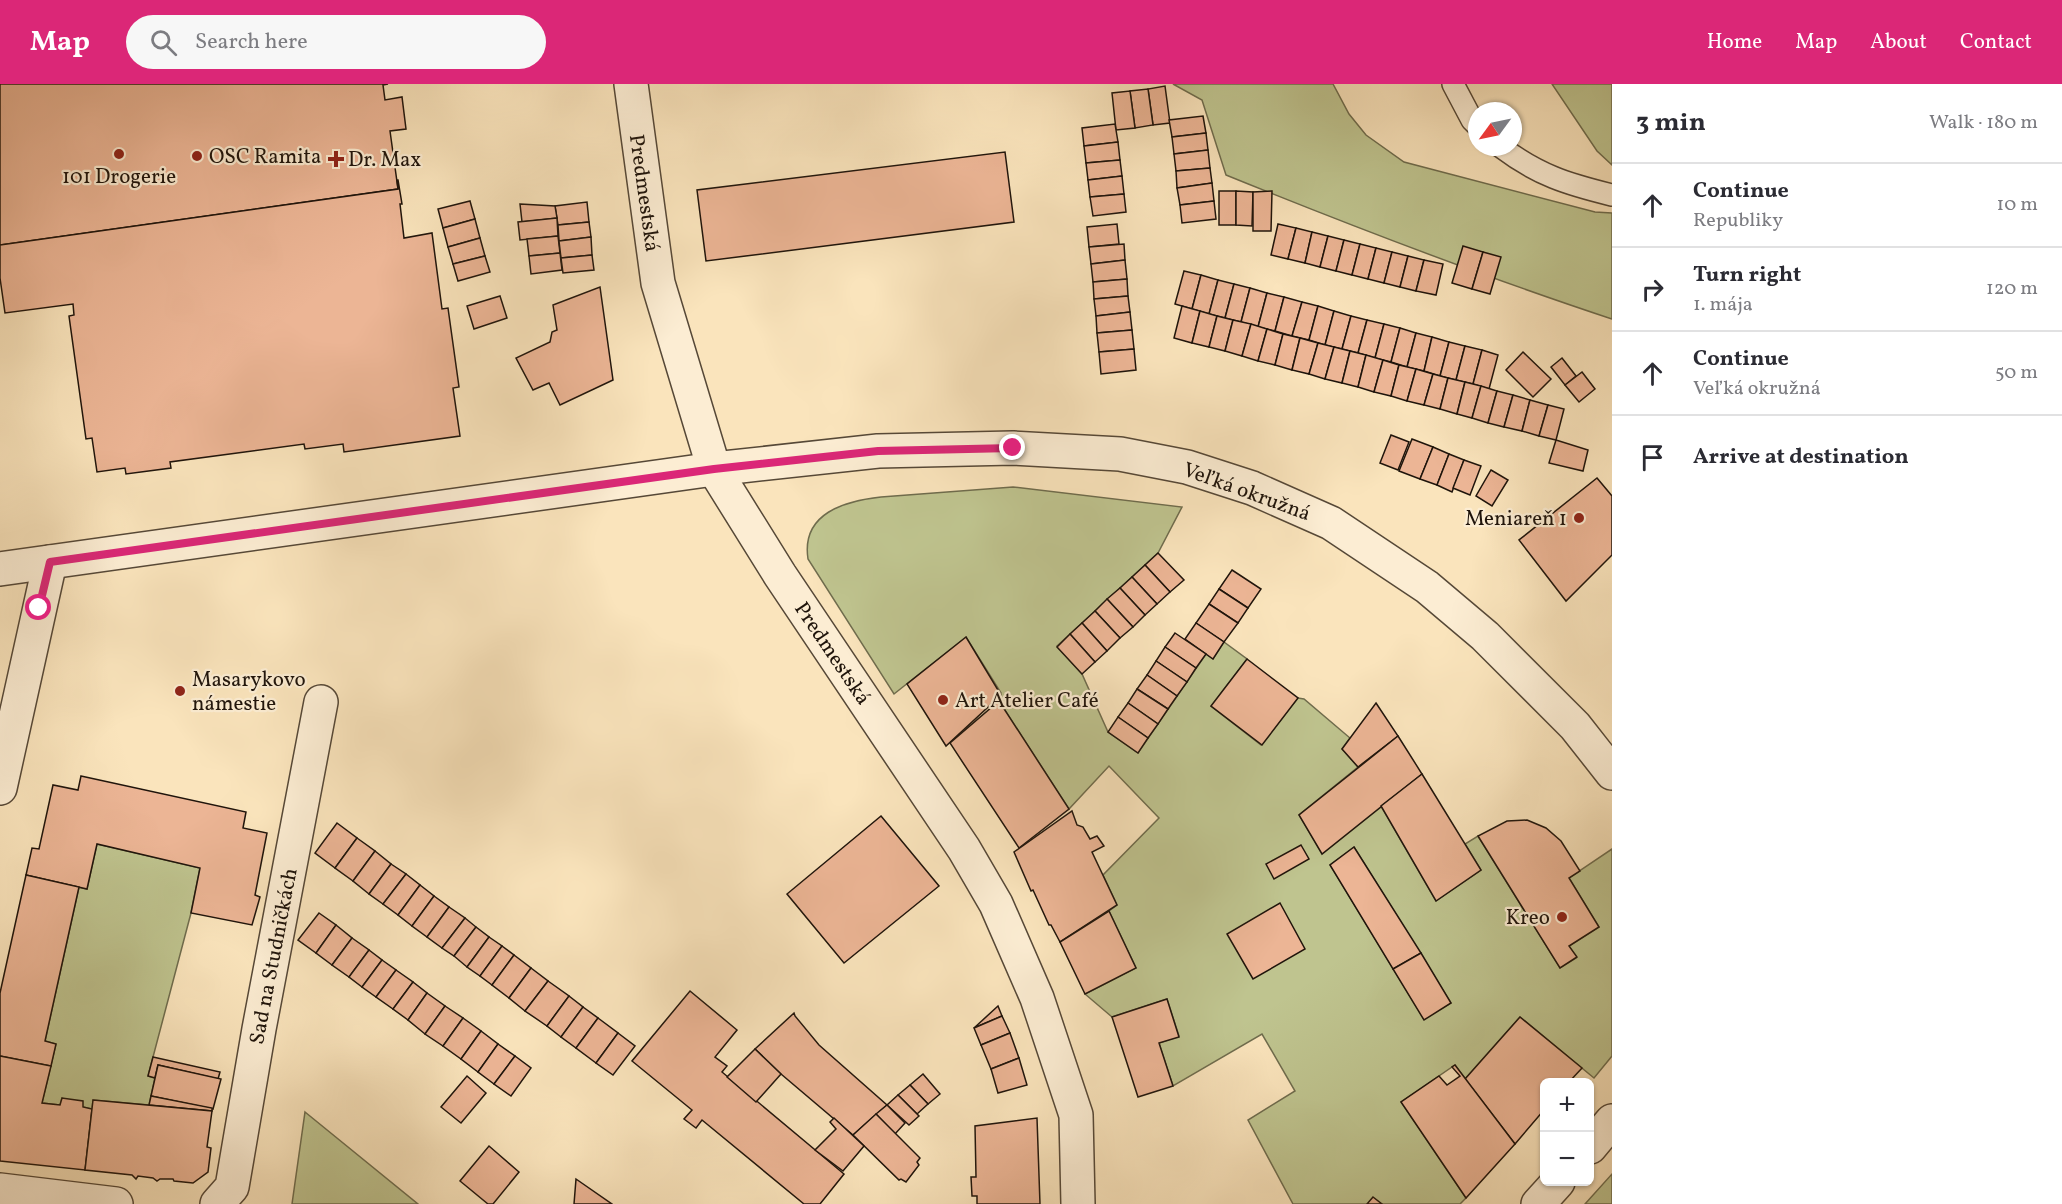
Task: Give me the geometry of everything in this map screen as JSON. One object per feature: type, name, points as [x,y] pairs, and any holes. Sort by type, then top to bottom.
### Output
[{"type":"street","name":"Predmestská","points":[[631,84],[658,283],[714,469],[780,575],[964,849],[996,904],[1037,998],[1076,1115],[1078,1204]]},
{"type":"street","name":"Veľká okružná","points":[[0,569],[714,469],[878,451],[1013,448],[1119,454],[1187,467],[1252,488],[1331,523],[1427,587],[1485,636],[1575,726],[1612,773]]},
{"type":"street","points":[[0,788],[50,562]]},
{"type":"street","name":"Sad na Studničkách","points":[[217,1204],[232,1187],[259,1029],[321,702]]},
{"type":"street","points":[[1594,1142],[1612,1122]]},
{"type":"street","points":[[1538,1204],[1554,1186]]},
{"type":"street","points":[[0,1190],[116,1204]]},
{"type":"lane","points":[[1453,84],[1468,112]]},
{"type":"lane","points":[[1515,156],[1539,172],[1571,185],[1612,195]]},
{"type":"green space","points":[[1173,84],[1333,84],[1349,114],[1366,135],[1404,162],[1595,212],[1612,213],[1612,319],[1418,250],[1226,175],[1202,100]]},
{"type":"green space","points":[[1552,84],[1612,84],[1612,165],[1597,151]]},
{"type":"green space","points":[[1013,487],[1182,507],[1158,553],[1057,646],[1082,674],[1108,732],[1138,753],[1206,654],[1213,659],[1224,642],[1247,659],[1211,706],[1261,745],[1298,698],[1304,699],[1350,738],[1342,749],[1358,767],[1299,815],[1322,853],[1381,806],[1436,901],[1481,870],[1465,844],[1478,836],[1560,968],[1576,958],[1569,946],[1599,927],[1569,878],[1612,849],[1612,1056],[1594,1078],[1520,1017],[1465,1079],[1455,1065],[1401,1102],[1466,1198],[1460,1204],[1293,1204],[1248,1120],[1295,1091],[1262,1034],[1173,1086],[1159,1043],[1179,1036],[1167,999],[1112,1017],[1085,994],[1136,968],[1109,911],[1117,905],[1103,875],[1159,818],[1109,766],[1069,809],[999,701],[1001,693],[966,637],[894,694],[808,559],[811,530],[819,520],[840,506],[867,499]],"holes":[[[1354,847],[1451,1003],[1424,1019],[1330,865]]]},
{"type":"green space","points":[[97,844],[200,868],[191,913],[148,1076],[155,1078],[149,1105],[93,1100],[92,1109],[62,1098],[60,1105],[42,1103],[56,1044],[45,1041],[79,887],[87,889]]},
{"type":"green space","points":[[305,1112],[418,1204],[292,1204]]},
{"type":"green space","points":[[1612,1174],[1612,1204],[1585,1204]]},
{"type":"building","name":"OSC Ramita","points":[[0,84],[388,84],[383,85],[385,100],[402,97],[406,129],[390,131],[398,189],[0,245]]},
{"type":"building","points":[[1165,86],[1170,123],[1153,125],[1148,89]]},
{"type":"building","points":[[1148,89],[1153,125],[1135,128],[1130,91]]},
{"type":"building","points":[[1130,91],[1135,128],[1116,130],[1112,93]]},
{"type":"building","points":[[1203,116],[1206,133],[1172,137],[1169,120]]},
{"type":"building","points":[[1115,124],[1118,142],[1084,146],[1082,128]]},
{"type":"building","points":[[1206,133],[1208,150],[1174,154],[1172,137]]},
{"type":"building","points":[[1118,142],[1120,160],[1086,163],[1084,146]]},
{"type":"building","points":[[1208,150],[1210,168],[1176,171],[1174,154]]},
{"type":"building","points":[[1005,152],[1014,222],[706,261],[697,190]]},
{"type":"building","points":[[1120,160],[1122,176],[1088,180],[1086,163]]},
{"type":"building","points":[[1210,168],[1212,183],[1177,188],[1176,171]]},
{"type":"building","points":[[1122,176],[1124,194],[1090,197],[1088,180]]},
{"type":"building","points":[[397,180],[402,204],[400,204],[404,238],[432,233],[442,309],[448,308],[459,387],[453,388],[460,436],[344,452],[343,444],[305,449],[304,444],[170,462],[171,468],[126,474],[125,468],[97,472],[92,438],[86,439],[69,316],[74,315],[73,304],[5,313],[0,278],[0,245],[398,189]]},
{"type":"building","points":[[1212,183],[1214,201],[1180,205],[1177,188]]},
{"type":"building","points":[[1219,191],[1236,191],[1236,225],[1219,225]]},
{"type":"building","points":[[1236,191],[1253,192],[1252,226],[1236,225]]},
{"type":"building","points":[[1272,191],[1271,231],[1253,231],[1253,192]]},
{"type":"building","points":[[1124,194],[1126,212],[1093,216],[1090,197]]},
{"type":"building","points":[[470,201],[475,219],[443,228],[438,209]]},
{"type":"building","points":[[1214,201],[1216,219],[1182,223],[1180,205]]},
{"type":"building","points":[[587,202],[589,222],[558,225],[555,206]]},
{"type":"building","points":[[520,204],[555,206],[557,218],[522,222]]},
{"type":"building","points":[[557,218],[558,236],[520,240],[518,222]]},
{"type":"building","points":[[475,219],[480,238],[448,247],[443,228]]},
{"type":"building","points":[[589,222],[591,237],[559,241],[558,225]]},
{"type":"building","points":[[1117,224],[1119,244],[1089,247],[1087,227]]},
{"type":"building","points":[[1278,224],[1296,228],[1288,259],[1271,255]]},
{"type":"building","points":[[1296,228],[1312,232],[1305,263],[1288,259]]},
{"type":"building","points":[[1312,232],[1328,236],[1320,267],[1305,263]]},
{"type":"building","points":[[558,236],[560,253],[529,256],[527,239]]},
{"type":"building","points":[[1328,236],[1344,240],[1336,271],[1320,267]]},
{"type":"building","points":[[591,237],[592,255],[561,258],[559,241]]},
{"type":"building","points":[[480,238],[485,256],[453,264],[448,247]]},
{"type":"building","points":[[1344,240],[1360,244],[1352,275],[1336,271]]},
{"type":"building","points":[[1124,244],[1125,260],[1091,264],[1089,247]]},
{"type":"building","points":[[1360,244],[1376,248],[1368,279],[1352,275]]},
{"type":"building","points":[[1463,246],[1483,252],[1472,289],[1452,283]]},
{"type":"building","points":[[1376,248],[1392,252],[1384,283],[1368,279]]},
{"type":"building","points":[[1392,252],[1408,256],[1400,287],[1384,283]]},
{"type":"building","points":[[1483,252],[1501,257],[1490,294],[1472,289]]},
{"type":"building","points":[[560,253],[562,270],[531,274],[529,256]]},
{"type":"building","points":[[592,255],[594,270],[563,273],[561,258]]},
{"type":"building","points":[[485,256],[490,272],[458,281],[453,264]]},
{"type":"building","points":[[1408,256],[1424,260],[1416,291],[1400,287]]},
{"type":"building","points":[[1125,260],[1127,279],[1093,282],[1091,264]]},
{"type":"building","points":[[1424,260],[1443,264],[1436,295],[1416,291]]},
{"type":"building","points":[[1184,271],[1201,275],[1192,309],[1175,304]]},
{"type":"building","points":[[1201,275],[1218,280],[1209,314],[1192,309]]},
{"type":"building","points":[[1127,279],[1128,296],[1094,299],[1093,282]]},
{"type":"building","points":[[1218,280],[1234,284],[1225,318],[1209,314]]},
{"type":"building","points":[[1234,284],[1250,288],[1241,322],[1225,318]]},
{"type":"building","points":[[600,287],[613,380],[560,405],[549,383],[533,390],[516,358],[550,342],[552,332],[557,330],[553,305]]},
{"type":"building","points":[[1250,288],[1267,293],[1258,327],[1241,322]]},
{"type":"building","points":[[1267,293],[1284,297],[1275,331],[1258,327]]},
{"type":"building","points":[[500,296],[507,318],[474,329],[467,306]]},
{"type":"building","points":[[1128,296],[1130,312],[1096,316],[1094,299]]},
{"type":"building","points":[[1284,297],[1302,302],[1292,336],[1275,331]]},
{"type":"building","points":[[1302,302],[1318,306],[1309,340],[1292,336]]},
{"type":"building","points":[[1182,306],[1200,311],[1192,343],[1174,338]]},
{"type":"building","points":[[1318,306],[1334,311],[1325,345],[1309,340]]},
{"type":"building","points":[[1200,311],[1217,316],[1209,347],[1192,343]]},
{"type":"building","points":[[1334,311],[1351,316],[1342,349],[1325,345]]},
{"type":"building","points":[[1130,312],[1132,330],[1097,333],[1096,316]]},
{"type":"building","points":[[1217,316],[1233,320],[1225,351],[1209,347]]},
{"type":"building","points":[[1351,316],[1367,320],[1358,353],[1342,349]]},
{"type":"building","points":[[1233,320],[1251,324],[1242,356],[1225,351]]},
{"type":"building","points":[[1367,320],[1384,324],[1375,358],[1358,353]]},
{"type":"building","points":[[1251,324],[1267,329],[1258,361],[1242,356]]},
{"type":"building","points":[[1384,324],[1400,328],[1391,362],[1375,358]]},
{"type":"building","points":[[1400,328],[1416,333],[1407,367],[1391,362]]},
{"type":"building","points":[[1267,329],[1283,334],[1275,365],[1258,361]]},
{"type":"building","points":[[1132,330],[1134,349],[1099,352],[1097,333]]},
{"type":"building","points":[[1416,333],[1432,337],[1424,371],[1407,367]]},
{"type":"building","points":[[1283,334],[1300,338],[1292,370],[1275,365]]},
{"type":"building","points":[[1432,337],[1449,342],[1440,376],[1424,371]]},
{"type":"building","points":[[1300,338],[1318,343],[1309,374],[1292,370]]},
{"type":"building","points":[[1449,342],[1465,346],[1456,380],[1440,376]]},
{"type":"building","points":[[1318,343],[1334,347],[1325,379],[1309,374]]},
{"type":"building","points":[[1465,346],[1482,350],[1473,384],[1456,380]]},
{"type":"building","points":[[1334,347],[1350,351],[1342,383],[1325,379]]},
{"type":"building","points":[[1134,349],[1136,370],[1101,374],[1099,352]]},
{"type":"building","points":[[1482,350],[1498,355],[1489,389],[1473,384]]},
{"type":"building","points":[[1350,351],[1366,355],[1358,387],[1342,383]]},
{"type":"building","points":[[1523,352],[1551,379],[1533,397],[1506,370]]},
{"type":"building","points":[[1366,355],[1383,360],[1374,392],[1358,387]]},
{"type":"building","points":[[1562,358],[1576,376],[1565,385],[1551,367]]},
{"type":"building","points":[[1383,360],[1399,365],[1391,396],[1374,392]]},
{"type":"building","points":[[1399,365],[1416,369],[1407,401],[1391,396]]},
{"type":"building","points":[[1416,369],[1433,374],[1424,405],[1407,401]]},
{"type":"building","points":[[1582,372],[1595,389],[1579,402],[1565,385]]},
{"type":"building","points":[[1433,374],[1448,378],[1440,409],[1424,405]]},
{"type":"building","points":[[1448,378],[1465,382],[1457,414],[1440,409]]},
{"type":"building","points":[[1465,382],[1481,386],[1472,418],[1457,414]]},
{"type":"building","points":[[1481,386],[1497,391],[1488,423],[1472,418]]},
{"type":"building","points":[[1497,391],[1513,395],[1504,427],[1488,423]]},
{"type":"building","points":[[1513,395],[1530,400],[1522,431],[1504,427]]},
{"type":"building","points":[[1530,400],[1548,405],[1539,436],[1522,431]]},
{"type":"building","points":[[1548,405],[1564,409],[1556,440],[1539,436]]},
{"type":"building","points":[[1391,435],[1409,442],[1398,470],[1380,463]]},
{"type":"building","points":[[1412,439],[1433,447],[1420,479],[1399,471]]},
{"type":"building","points":[[1556,440],[1588,450],[1583,471],[1549,463]]},
{"type":"building","points":[[1433,447],[1449,454],[1437,485],[1420,479]]},
{"type":"building","points":[[1449,454],[1464,460],[1452,492],[1437,485]]},
{"type":"building","points":[[1464,460],[1481,466],[1470,495],[1453,488]]},
{"type":"building","points":[[1491,470],[1508,480],[1492,506],[1476,496]]},
{"type":"building","name":"Meniareň 1","points":[[1597,478],[1612,496],[1612,555],[1566,601],[1519,540]]},
{"type":"building","points":[[1158,553],[1184,580],[1170,592],[1145,565]]},
{"type":"building","points":[[1145,565],[1170,592],[1157,604],[1132,577]]},
{"type":"building","points":[[1232,570],[1261,589],[1248,608],[1219,589]]},
{"type":"building","points":[[1132,577],[1157,604],[1145,615],[1120,588]]},
{"type":"building","points":[[1120,588],[1145,615],[1133,627],[1107,599]]},
{"type":"building","points":[[1219,589],[1248,608],[1238,623],[1209,604]]},
{"type":"building","points":[[1107,599],[1133,627],[1120,638],[1095,611]]},
{"type":"building","points":[[1209,604],[1238,623],[1224,642],[1196,623]]},
{"type":"building","points":[[1095,611],[1120,638],[1107,651],[1082,623]]},
{"type":"building","points":[[1082,623],[1107,651],[1095,662],[1070,634]]},
{"type":"building","points":[[1196,623],[1224,642],[1213,659],[1185,639]]},
{"type":"building","points":[[1175,633],[1206,654],[1196,668],[1165,647]]},
{"type":"building","points":[[1070,634],[1095,662],[1082,674],[1057,647]]},
{"type":"building","points":[[966,637],[1001,695],[946,746],[907,684]]},
{"type":"building","points":[[1165,647],[1196,668],[1187,682],[1156,661]]},
{"type":"building","points":[[1247,659],[1298,698],[1262,745],[1211,706]]},
{"type":"building","points":[[1156,661],[1187,682],[1177,696],[1147,675]]},
{"type":"building","points":[[1147,675],[1177,696],[1168,709],[1137,689]]},
{"type":"building","points":[[1137,689],[1168,709],[1158,724],[1128,703]]},
{"type":"building","points":[[999,701],[1069,809],[1019,848],[950,743]]},
{"type":"building","points":[[1128,703],[1158,724],[1148,738],[1118,717]]},
{"type":"building","points":[[1376,703],[1398,736],[1358,767],[1342,749]]},
{"type":"building","points":[[1118,717],[1148,738],[1138,753],[1108,732]]},
{"type":"building","points":[[1398,736],[1422,774],[1322,854],[1299,815]]},
{"type":"building","points":[[1422,774],[1481,870],[1436,901],[1381,806]]},
{"type":"building","points":[[81,776],[246,812],[243,828],[267,833],[255,895],[260,897],[252,925],[191,913],[200,868],[97,844],[87,889],[26,875],[32,848],[39,849],[53,785],[78,790]]},
{"type":"building","points":[[1072,811],[1077,825],[1083,827],[1090,839],[1097,836],[1104,846],[1092,852],[1117,905],[1060,942],[1049,925],[1033,890],[1031,891],[1014,852]]},
{"type":"building","points":[[881,816],[939,886],[844,963],[787,894]]},
{"type":"building","points":[[1527,820],[1546,828],[1561,841],[1580,871],[1569,878],[1599,927],[1569,946],[1577,957],[1560,968],[1478,836],[1507,821]]},
{"type":"building","points":[[337,823],[357,838],[335,868],[315,853]]},
{"type":"building","points":[[357,838],[375,851],[353,881],[335,868]]},
{"type":"building","points":[[1301,845],[1309,859],[1274,879],[1266,864]]},
{"type":"building","points":[[1354,847],[1421,953],[1393,969],[1330,865]]},
{"type":"building","points":[[375,851],[391,864],[369,894],[353,881]]},
{"type":"building","points":[[391,864],[406,874],[383,904],[369,894]]},
{"type":"building","points":[[406,874],[420,885],[398,915],[383,904]]},
{"type":"building","points":[[26,875],[79,887],[45,1041],[56,1044],[51,1066],[0,1056],[0,993]]},
{"type":"building","points":[[420,885],[434,896],[412,926],[398,915]]},
{"type":"building","points":[[434,896],[449,907],[427,937],[412,926]]},
{"type":"building","points":[[1280,903],[1305,949],[1253,979],[1227,934]]},
{"type":"building","points":[[449,907],[465,918],[442,948],[427,937]]},
{"type":"building","points":[[1109,911],[1136,968],[1085,994],[1060,942]]},
{"type":"building","points":[[319,913],[336,925],[316,953],[298,940]]},
{"type":"building","points":[[465,918],[476,927],[454,956],[442,948]]},
{"type":"building","points":[[336,925],[352,938],[332,965],[316,953]]},
{"type":"building","points":[[476,927],[489,937],[467,967],[454,956]]},
{"type":"building","points":[[489,937],[502,946],[480,976],[467,967]]},
{"type":"building","points":[[352,938],[369,950],[349,977],[332,965]]},
{"type":"building","points":[[502,946],[514,955],[492,985],[480,976]]},
{"type":"building","points":[[369,950],[382,960],[362,987],[349,977]]},
{"type":"building","points":[[1421,953],[1451,1003],[1424,1020],[1393,969]]},
{"type":"building","points":[[514,955],[531,968],[509,998],[492,985]]},
{"type":"building","points":[[382,960],[396,970],[376,997],[362,987]]},
{"type":"building","points":[[531,968],[548,981],[525,1011],[509,998]]},
{"type":"building","points":[[396,970],[413,982],[393,1009],[376,997]]},
{"type":"building","points":[[548,981],[569,996],[547,1026],[525,1011]]},
{"type":"building","points":[[413,982],[427,993],[408,1020],[393,1009]]},
{"type":"building","points":[[690,991],[737,1030],[715,1057],[727,1066],[722,1072],[844,1174],[820,1204],[804,1204],[702,1120],[696,1128],[684,1119],[692,1110],[632,1061]]},
{"type":"building","points":[[427,993],[445,1006],[425,1034],[408,1020]]},
{"type":"building","points":[[569,996],[583,1007],[561,1037],[547,1026]]},
{"type":"building","points":[[1167,999],[1179,1037],[1159,1043],[1173,1086],[1138,1097],[1112,1017]]},
{"type":"building","points":[[445,1006],[463,1018],[443,1046],[425,1034]]},
{"type":"building","points":[[998,1006],[1002,1016],[974,1028]]},
{"type":"building","points":[[583,1007],[598,1018],[576,1048],[561,1037]]},
{"type":"building","points":[[794,1013],[819,1045],[887,1105],[853,1135],[755,1049]]},
{"type":"building","points":[[1002,1016],[1010,1033],[981,1045],[974,1028]]},
{"type":"building","points":[[1520,1017],[1582,1068],[1573,1078],[1540,1078],[1540,1115],[1515,1144],[1465,1079]]},
{"type":"building","points":[[463,1018],[481,1031],[461,1059],[443,1046]]},
{"type":"building","points":[[598,1018],[618,1033],[596,1063],[576,1048]]},
{"type":"building","points":[[481,1031],[498,1044],[478,1072],[461,1059]]},
{"type":"building","points":[[618,1033],[635,1046],[613,1075],[596,1063]]},
{"type":"building","points":[[1010,1033],[1019,1058],[991,1069],[981,1045]]},
{"type":"building","points":[[498,1044],[515,1056],[494,1084],[478,1072]]},
{"type":"building","points":[[755,1049],[781,1074],[756,1102],[727,1077]]},
{"type":"building","points":[[0,1056],[51,1066],[42,1103],[60,1105],[62,1098],[83,1101],[83,1107],[92,1109],[85,1170],[0,1161]]},
{"type":"building","points":[[515,1056],[531,1068],[511,1096],[494,1084]]},
{"type":"building","points":[[153,1057],[220,1072],[218,1079],[158,1065],[155,1078],[148,1076]]},
{"type":"building","points":[[1019,1058],[1027,1085],[998,1093],[991,1069]]},
{"type":"building","points":[[158,1065],[221,1079],[213,1109],[151,1096]]},
{"type":"building","points":[[1455,1065],[1515,1144],[1466,1198],[1401,1102],[1439,1076],[1447,1085],[1460,1076],[1452,1067]]},
{"type":"building","points":[[923,1074],[940,1094],[928,1104],[910,1085]]},
{"type":"building","points":[[467,1076],[486,1093],[461,1123],[441,1107]]},
{"type":"building","points":[[910,1085],[928,1104],[917,1114],[898,1095]]},
{"type":"building","points":[[898,1095],[919,1116],[909,1125],[887,1105]]},
{"type":"building","points":[[151,1096],[212,1108],[212,1111],[149,1105]]},
{"type":"building","points":[[93,1100],[212,1111],[207,1147],[211,1148],[208,1172],[193,1183],[173,1179],[157,1181],[153,1178],[138,1176],[136,1179],[132,1175],[85,1170]]},
{"type":"building","points":[[887,1105],[905,1123],[895,1134],[876,1114]]},
{"type":"building","points":[[876,1114],[920,1158],[917,1162],[919,1165],[906,1182],[899,1180],[853,1135]]},
{"type":"building","points":[[834,1118],[864,1146],[843,1171],[815,1150],[836,1129],[830,1122]]},
{"type":"building","points":[[1037,1118],[1040,1204],[977,1204],[977,1196],[972,1196],[971,1177],[976,1177],[975,1126]]},
{"type":"building","points":[[489,1146],[519,1172],[493,1204],[488,1204],[460,1181]]},
{"type":"building","points":[[576,1179],[612,1204],[574,1204]]},
{"type":"building","points":[[1373,1197],[1382,1204],[1367,1204]]},
{"type":"place","name":"101 Drogerie","points":[[119,154]]},
{"type":"place","name":"OSC Ramita","points":[[197,156]]},
{"type":"place","name":"Dr. Max","points":[[336,159]]},
{"type":"place","name":"Meniareň 1","points":[[1579,518]]},
{"type":"place","name":"Masarykovo námestie","points":[[180,691]]},
{"type":"place","name":"Art Atelier Café","points":[[943,700]]},
{"type":"place","name":"Kreo","points":[[1562,917]]},
{"type":"route","points":[[39,608],[50,562],[714,469],[878,451],[1013,448]]}]
